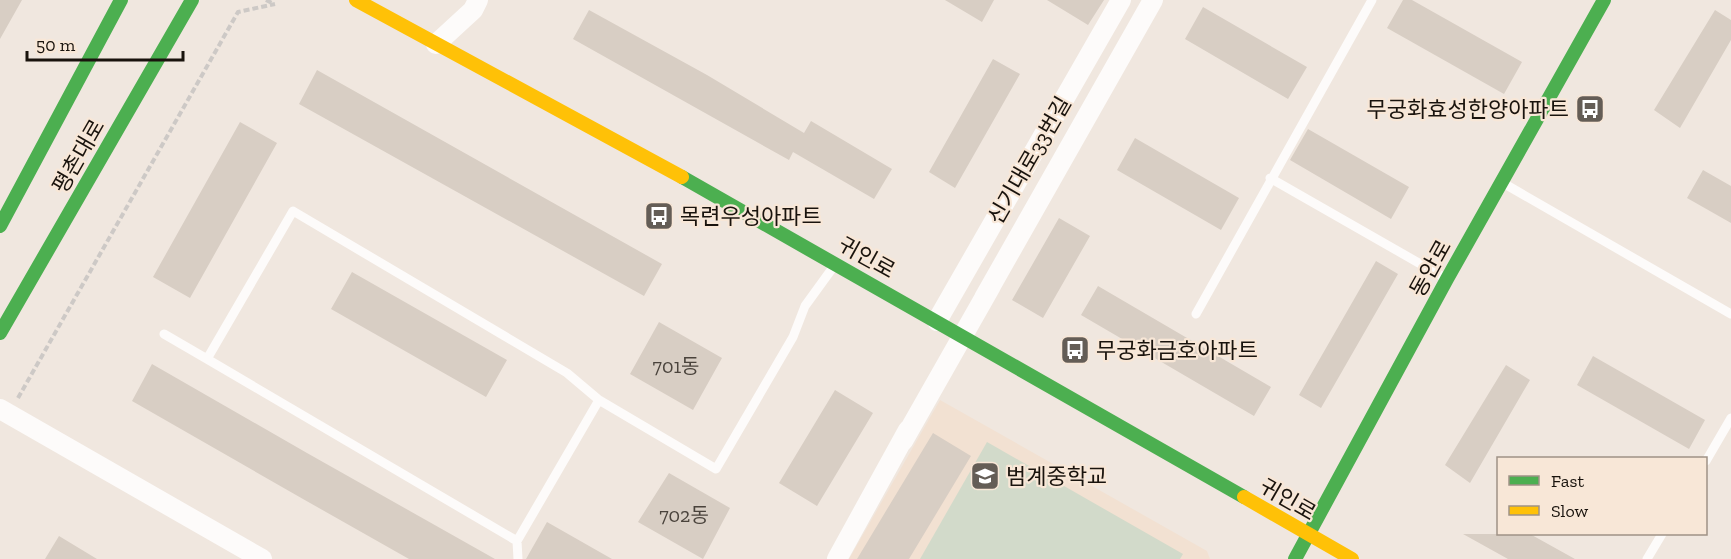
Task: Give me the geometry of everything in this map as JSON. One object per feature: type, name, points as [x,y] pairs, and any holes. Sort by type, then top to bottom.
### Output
[{"type":"street","name":"평촌대로","points":[[0,225],[122,0]]},
{"type":"street","name":"평촌대로","points":[[0,333],[192,0]]},
{"type":"street","name":"귀인로","points":[[356,0],[681,176],[1352,559]]},
{"type":"street","points":[[436,44],[473,10],[478,0]]},
{"type":"street","name":"신기대로33번길","points":[[937,321],[1121,0]]},
{"type":"street","points":[[837,559],[1153,0]]},
{"type":"street","name":"동안로","points":[[1295,559],[1447,279],[1604,0]]},
{"type":"street","points":[[984,298],[1023,229]]},
{"type":"street","points":[[903,441],[932,379]]},
{"type":"street","points":[[7,408],[97,465],[262,559]]},
{"type":"lane","points":[[1196,314],[1270,178],[1372,0]]},
{"type":"lane","points":[[1270,178],[1447,279]]},
{"type":"lane","points":[[1503,183],[1731,314]]},
{"type":"lane","points":[[207,359],[293,212],[567,373],[599,400],[716,469],[793,337],[805,306],[836,264]]},
{"type":"lane","points":[[164,334],[516,541]]},
{"type":"lane","points":[[518,559],[516,541],[599,400]]},
{"type":"lane","points":[[1707,459],[1731,418]]},
{"type":"lane","points":[[1647,559],[1661,535]]},
{"type":"path","points":[[7,408],[238,12],[275,4],[266,0]]},
{"type":"shaded area","name":"범계중학교","points":[[940,400],[1207,551],[1210,559],[849,559]]},
{"type":"green space","points":[[987,442],[1183,554],[1180,559],[920,559]]},
{"type":"building","points":[[0,0],[22,0],[0,39]]},
{"type":"building","points":[[945,0],[994,0],[982,22]]},
{"type":"building","points":[[1047,0],[1104,0],[1088,25]]},
{"type":"building","points":[[1403,0],[1412,0],[1522,62],[1504,94],[1387,28]]},
{"type":"building","points":[[1203,7],[1307,67],[1288,99],[1185,39]]},
{"type":"building","points":[[589,10],[707,75],[804,133],[811,121],[892,169],[874,199],[793,152],[789,160],[573,39]]},
{"type":"building","points":[[1715,10],[1731,20],[1731,40],[1680,128],[1654,110]]},
{"type":"building","points":[[993,59],[1020,74],[955,188],[929,172]]},
{"type":"building","points":[[317,70],[662,264],[644,296],[299,104]]},
{"type":"building","points":[[240,122],[277,143],[190,298],[153,277]]},
{"type":"building","points":[[1308,129],[1409,187],[1391,219],[1290,160]]},
{"type":"building","points":[[1135,138],[1239,198],[1221,230],[1117,170]]},
{"type":"building","points":[[1703,170],[1731,186],[1731,223],[1687,198]]},
{"type":"building","points":[[1059,218],[1090,236],[1043,318],[1012,300]]},
{"type":"building","points":[[1376,261],[1398,274],[1321,408],[1299,395]]},
{"type":"building","points":[[352,272],[507,360],[486,397],[331,309]]},
{"type":"building","points":[[1098,286],[1271,387],[1254,416],[1081,315]]},
{"type":"building","points":[[659,322],[722,358],[693,410],[630,374]]},
{"type":"building","points":[[1593,356],[1705,420],[1689,449],[1577,385]]},
{"type":"building","points":[[152,364],[495,559],[409,559],[303,499],[132,401]]},
{"type":"building","points":[[1506,365],[1530,380],[1470,483],[1445,465]]},
{"type":"building","points":[[835,390],[873,413],[817,506],[779,483]]},
{"type":"building","points":[[933,433],[971,456],[909,559],[857,559]]},
{"type":"building","points":[[669,473],[730,508],[703,559],[638,522]]},
{"type":"building","points":[[547,522],[612,559],[526,559]]},
{"type":"building","points":[[1463,534],[1532,535],[1575,559],[1508,559]]},
{"type":"building","points":[[59,536],[97,559],[45,559]]},
{"type":"traffic: fast","points":[[0,226],[121,0]]},
{"type":"traffic: fast","points":[[0,333],[192,0]]},
{"type":"traffic: fast","points":[[1295,559],[1447,279],[1604,0]]},
{"type":"traffic: fast","points":[[682,177],[1244,497]]},
{"type":"traffic: slow","points":[[356,0],[682,177]]},
{"type":"traffic: slow","points":[[1244,497],[1352,559]]},
{"type":"place","name":"무궁화효성한양아파트","points":[[1590,109]]},
{"type":"place","name":"목련우성아파트","points":[[659,216]]},
{"type":"place","name":"무궁화금호아파트","points":[[1075,350]]},
{"type":"place","name":"범계중학교","points":[[985,476]]}]
